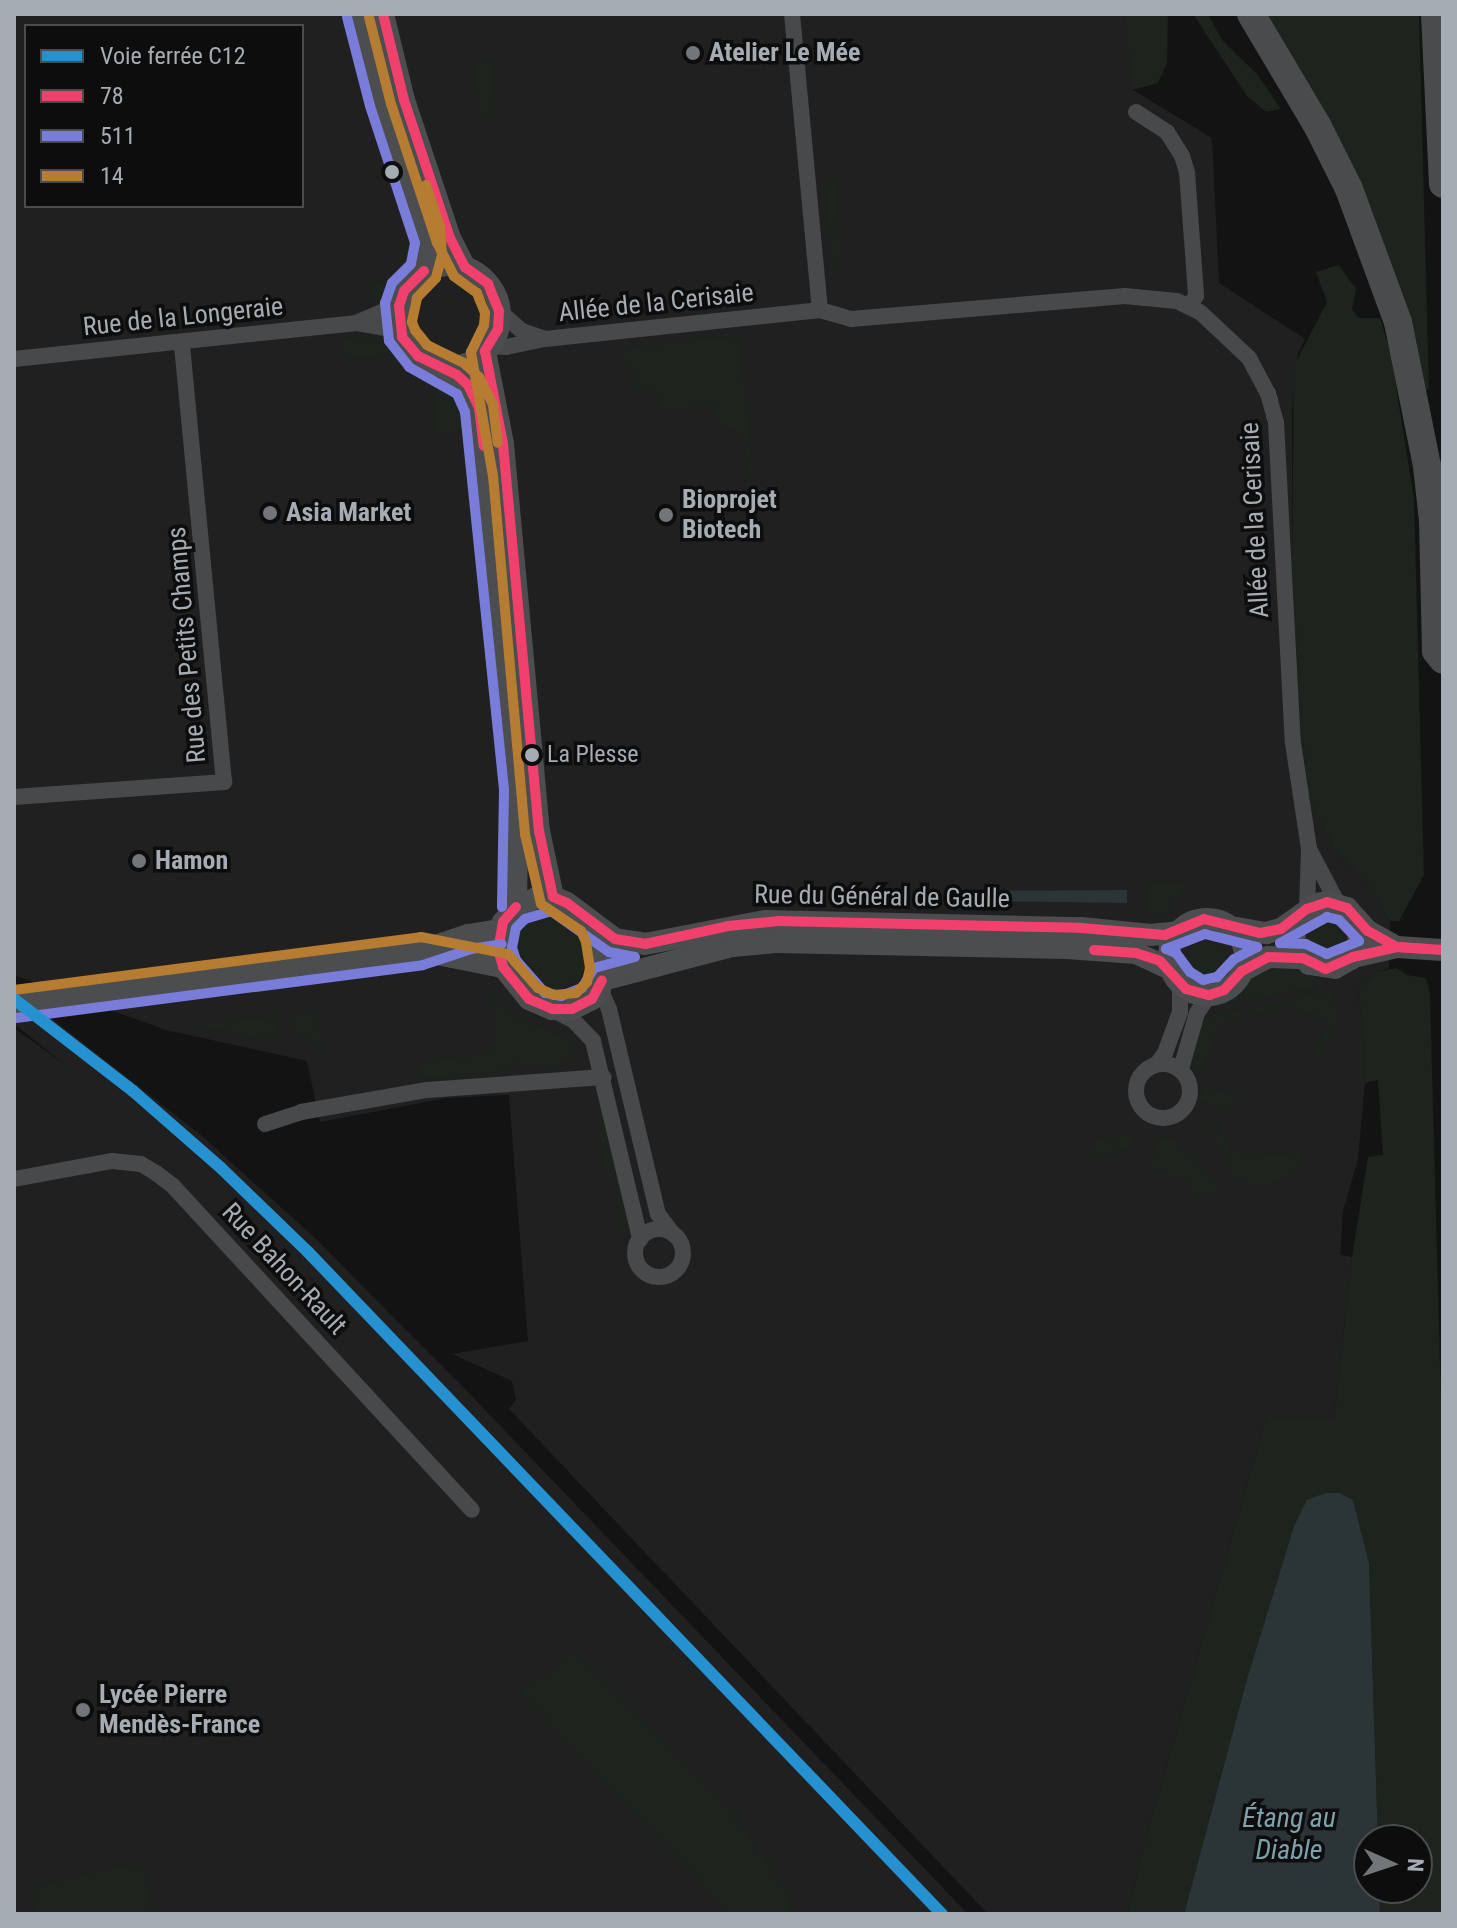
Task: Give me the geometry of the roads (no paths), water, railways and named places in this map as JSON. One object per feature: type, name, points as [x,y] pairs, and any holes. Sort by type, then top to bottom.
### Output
[{"type":"highway","points":[[1251,14],[1318,127],[1349,189],[1398,322],[1427,466],[1433,520],[1436,651],[1443,660]]},
{"type":"highway","points":[[1435,14],[1443,184]]},
{"type":"main road","points":[[361,14],[383,102],[426,230],[428,253],[424,271]]},
{"type":"main road","points":[[383,14],[404,100],[450,238],[465,267],[488,284],[499,311],[498,329],[487,348],[465,364],[441,366]]},
{"type":"main road","points":[[465,267],[444,265],[424,271],[404,291],[398,322],[402,337],[418,356],[441,366],[468,385],[479,408],[518,789],[516,907]]},
{"type":"main road","points":[[487,348],[503,444],[539,831],[553,897]]},
{"type":"main road","points":[[553,897],[567,903],[592,922],[603,952],[601,985],[582,1006],[552,1009],[529,999],[503,967],[498,949],[500,930],[516,907],[536,898],[553,897]]},
{"type":"main road","points":[[1303,958],[1294,937],[1304,912],[1327,902],[1338,904],[1354,915],[1359,923],[1397,947]]},
{"type":"main road","name":"Rue du Général de Gaulle","points":[[592,922],[615,939],[645,944],[765,921],[1081,928],[1151,935],[1178,932],[1204,919],[1266,933],[1281,929],[1304,912]]},
{"type":"main road","points":[[1353,957],[1360,941],[1359,923]]},
{"type":"main road","points":[[1231,927],[1244,951],[1242,971]]},
{"type":"main road","points":[[14,1004],[421,951],[468,935],[500,930]]},
{"type":"main road","points":[[1175,976],[1170,949],[1178,932]]},
{"type":"main road","name":"Rue du Général de Gaulle","points":[[601,985],[732,946],[776,942],[1067,948],[1136,953],[1160,961],[1194,993],[1209,995]]},
{"type":"main road","points":[[1209,995],[1231,986],[1242,971],[1268,957],[1303,958],[1326,969],[1344,964],[1353,957],[1397,947],[1443,950]]},
{"type":"main road","points":[[421,951],[503,967]]},
{"type":"street","points":[[792,14],[820,310]]},
{"type":"street","points":[[1136,112],[1167,132],[1182,156],[1187,172],[1196,296],[1189,306]]},
{"type":"street","name":"Rue de la Longeraie","points":[[357,323],[384,311],[404,291]]},
{"type":"street","name":"Allée de la Cerisaie","points":[[487,348],[820,310],[851,319],[1125,296],[1166,299],[1189,306],[1231,338],[1249,358],[1268,393],[1276,422],[1292,729],[1309,849],[1304,912]]},
{"type":"street","name":"Allée de la Cerisaie","points":[[499,311],[522,331],[545,339]]},
{"type":"street","name":"Rue de la Longeraie","points":[[14,359],[357,323],[386,328],[402,337]]},
{"type":"street","name":"Rue des Petits Champs","points":[[14,797],[224,782],[182,342]]},
{"type":"street","name":"Allée de la Cerisaie","points":[[1309,849],[1338,904]]},
{"type":"street","points":[[1175,976],[1180,1012],[1170,1042],[1157,1064],[1140,1076],[1135,1090],[1140,1106],[1153,1117],[1178,1114],[1188,1102],[1189,1084],[1181,1069],[1197,1013],[1209,995]]},
{"type":"street","points":[[552,1009],[573,1020],[593,1041],[640,1239],[635,1252],[638,1265],[647,1274],[659,1277],[676,1269],[682,1257],[680,1244],[658,1214],[601,985]]},
{"type":"street","points":[[1157,1064],[1181,1069]]},
{"type":"street","points":[[265,1124],[301,1112],[427,1090],[604,1077]]},
{"type":"street","name":"Rue Bahon-Rault","points":[[14,1179],[112,1161],[141,1164],[156,1173],[172,1185],[472,1510]]},
{"type":"street","points":[[640,1239],[659,1230],[673,1234]]},
{"type":"water","points":[[1127,890],[1127,903],[966,901],[966,891]]},
{"type":"water","name":"Étang au Diable","points":[[1325,1493],[1340,1493],[1353,1500],[1369,1563],[1377,1824],[1353,1824],[1353,1904],[1380,1904],[1380,1914],[1184,1914],[1247,1679],[1294,1526],[1307,1500]]},
{"type":"rail line","name":"C12","points":[[14,999],[133,1091],[221,1168],[308,1252],[942,1914]]},
{"type":"place","name":"Atelier Le Mée","points":[[693,53]]},
{"type":"place","name":"Asia Market","points":[[270,513]]},
{"type":"place","name":"Bioprojet Biotech","points":[[666,515]]},
{"type":"place","name":"La Plesse","points":[[532,755]]},
{"type":"place","name":"Hamon","points":[[139,861]]},
{"type":"place","name":"Lycée Pierre Mendès-France","points":[[83,1710]]}]
